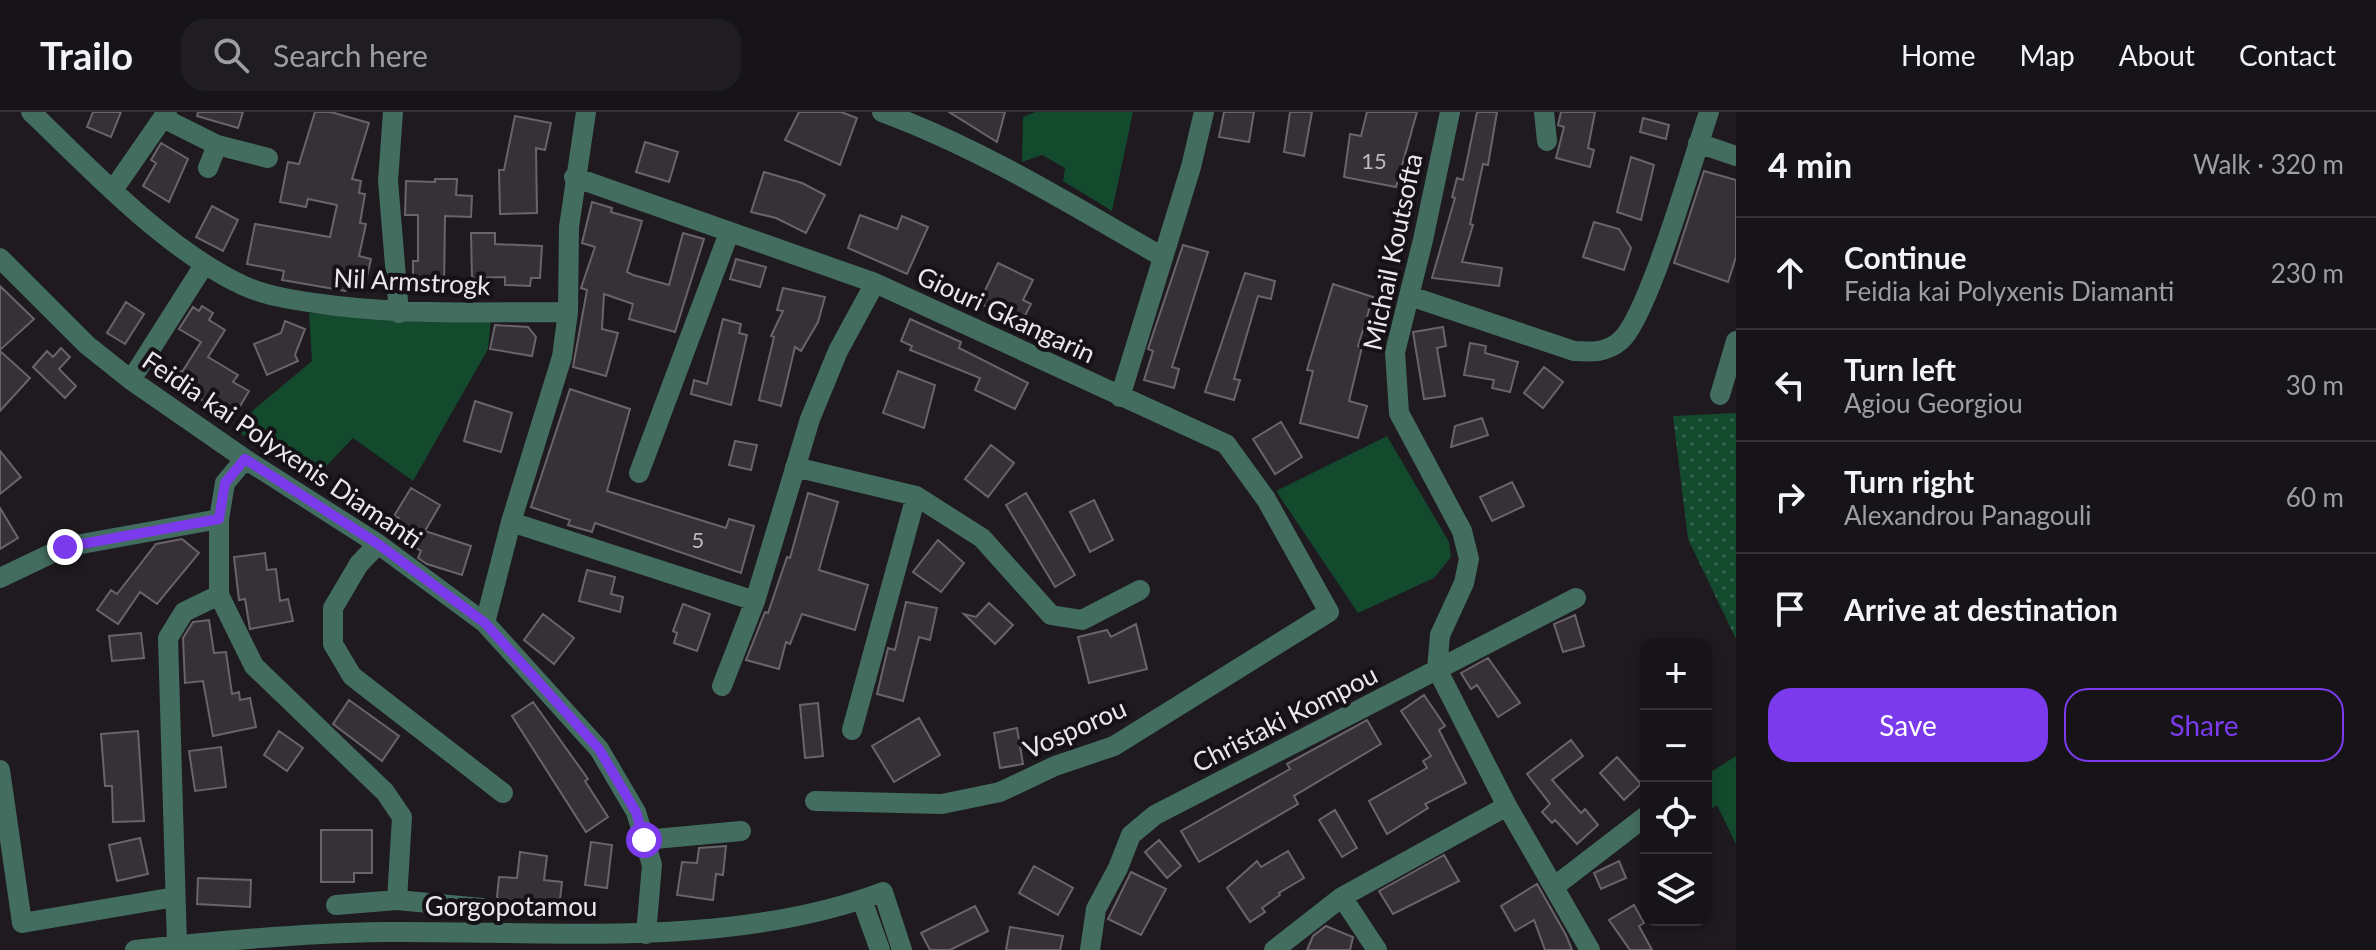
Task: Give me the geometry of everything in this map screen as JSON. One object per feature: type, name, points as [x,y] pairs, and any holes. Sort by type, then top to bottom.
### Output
[{"type":"street","name":"Nil Armstrogk","points":[[31,112],[113,190],[204,265],[245,286],[300,301],[399,313],[568,312]]},
{"type":"street","points":[[393,112],[388,181],[399,313]]},
{"type":"street","points":[[485,623],[511,522],[562,357],[568,312],[569,227],[586,112]]},
{"type":"street","points":[[882,112],[924,127],[1019,175],[1161,256]]},
{"type":"street","points":[[1120,397],[1161,256],[1191,167],[1204,112]]},
{"type":"street","name":"Michail Koutsofta","points":[[1437,669],[1440,635],[1464,583],[1469,559],[1462,531],[1399,413],[1395,352],[1450,112]]},
{"type":"street","points":[[1544,112],[1547,141]]},
{"type":"street","points":[[1410,296],[1574,351],[1599,352],[1622,340],[1644,301],[1709,112]]},
{"type":"street","points":[[113,190],[166,115],[217,145],[268,158]]},
{"type":"street","points":[[1698,143],[1736,156]]},
{"type":"street","points":[[208,168],[217,145]]},
{"type":"street","name":"Giouri Gkangarin","points":[[574,177],[875,283],[1226,444],[1266,499],[1329,612]]},
{"type":"street","points":[[639,473],[729,233]]},
{"type":"street","name":"Feidia kai Polyxenis Diamanti","points":[[0,258],[87,345],[131,380],[245,459],[378,544],[485,623],[599,749],[636,812],[652,865],[646,934]]},
{"type":"street","points":[[131,380],[204,265]]},
{"type":"street","points":[[722,686],[755,601],[795,467],[838,351],[875,283]]},
{"type":"street","points":[[1720,395],[1736,341]]},
{"type":"street","points":[[245,459],[225,483],[219,519],[219,595],[254,666],[385,792],[402,817],[397,900]]},
{"type":"street","points":[[795,467],[916,496],[982,538],[1051,615],[1082,620],[1140,590]]},
{"type":"street","points":[[852,730],[916,496]]},
{"type":"street","points":[[0,578],[65,547],[219,519]]},
{"type":"street","points":[[511,522],[755,601]]},
{"type":"street","points":[[378,544],[359,564],[333,608],[333,644],[352,676],[503,793]]},
{"type":"street","points":[[177,945],[168,638],[184,612],[219,595]]},
{"type":"street","name":"Christaki Kompou","points":[[1090,950],[1096,909],[1131,835],[1155,815],[1576,598]]},
{"type":"street","name":"Vosporou","points":[[815,801],[942,804],[1000,792],[1055,766],[1114,746],[1329,612]]},
{"type":"street","points":[[1437,669],[1507,806],[1590,950]]},
{"type":"street","points":[[0,770],[22,923],[175,897]]},
{"type":"street","points":[[1274,950],[1342,897],[1507,806]]},
{"type":"street","points":[[1555,886],[1640,821]]},
{"type":"street","points":[[644,840],[741,831]]},
{"type":"street","name":"Gorgopotamou","points":[[135,950],[177,945],[738,932],[883,892],[902,950]]},
{"type":"street","points":[[1342,897],[1377,950]]},
{"type":"street","points":[[336,905],[397,900],[492,909]]},
{"type":"street","points":[[862,900],[880,950]]},
{"type":"green space","points":[[1035,112],[1133,112],[1112,211],[1063,181],[1065,168],[1042,155],[1022,162],[1023,117]]},
{"type":"green space","points":[[309,313],[372,319],[491,319],[488,349],[413,481],[353,438],[313,480],[232,428],[312,361]]},
{"type":"green space","points":[[1736,413],[1736,639],[1688,539],[1673,416]]},
{"type":"green space","points":[[1387,436],[1449,542],[1451,557],[1434,578],[1358,613],[1276,491]]},
{"type":"green space","points":[[1736,756],[1736,844],[1717,805],[1712,808],[1712,771]]},
{"type":"building","points":[[93,112],[121,112],[111,137],[87,127]]},
{"type":"building","points":[[198,112],[243,112],[238,128],[197,116]]},
{"type":"building","points":[[315,112],[331,112],[369,123],[352,179],[361,181],[359,193],[365,194],[360,223],[366,224],[359,256],[371,259],[365,285],[348,281],[346,291],[282,280],[284,271],[247,264],[255,224],[330,237],[337,205],[308,199],[306,207],[280,202],[288,162],[299,164]]},
{"type":"building","points":[[799,112],[841,112],[857,118],[840,165],[785,140]]},
{"type":"building","points":[[949,112],[1005,112],[997,142]]},
{"type":"building","points":[[1224,112],[1254,112],[1249,142],[1219,137]]},
{"type":"building","points":[[1290,112],[1312,112],[1304,156],[1284,152]]},
{"type":"building","points":[[1367,112],[1417,112],[1396,187],[1344,177],[1350,134],[1361,136]]},
{"type":"building","points":[[1477,112],[1497,112],[1488,165],[1483,164],[1470,224],[1473,225],[1462,262],[1502,268],[1499,286],[1432,278],[1455,198],[1452,197],[1457,178],[1463,180]]},
{"type":"building","points":[[1561,112],[1595,112],[1588,148],[1594,150],[1590,167],[1556,158],[1564,127],[1558,125]]},
{"type":"building","points":[[515,116],[551,123],[545,150],[536,148],[537,213],[500,214],[499,170],[504,170]]},
{"type":"building","points":[[1643,118],[1669,125],[1666,139],[1640,132]]},
{"type":"building","points":[[645,142],[678,152],[669,182],[636,172]]},
{"type":"building","points":[[161,143],[188,159],[169,202],[143,186],[156,163],[151,160]]},
{"type":"building","points":[[1631,157],[1654,165],[1641,220],[1617,212]]},
{"type":"building","points":[[1704,171],[1736,180],[1736,257],[1728,282],[1674,263]]},
{"type":"building","points":[[764,172],[802,183],[825,195],[806,233],[776,218],[751,212]]},
{"type":"building","points":[[435,179],[457,179],[456,195],[472,196],[471,217],[445,216],[444,286],[413,285],[413,261],[418,261],[418,215],[405,215],[406,181],[435,182]]},
{"type":"building","points":[[592,202],[612,208],[611,212],[642,221],[627,272],[633,275],[669,285],[683,233],[704,239],[675,332],[629,319],[633,304],[604,294],[602,329],[618,333],[606,376],[573,367],[587,290],[581,288],[595,247],[582,243]]},
{"type":"building","points":[[212,206],[238,220],[223,251],[196,237]]},
{"type":"building","points":[[860,215],[897,229],[902,216],[928,227],[907,274],[848,248]]},
{"type":"building","points":[[1594,222],[1619,229],[1631,248],[1624,270],[1583,257]]},
{"type":"building","points":[[471,233],[495,233],[495,244],[542,246],[540,278],[531,278],[530,286],[505,285],[505,277],[472,278]]},
{"type":"building","points":[[1183,245],[1208,252],[1172,367],[1179,369],[1174,388],[1144,380],[1153,351],[1148,349]]},
{"type":"building","points":[[736,259],[766,267],[760,287],[730,279]]},
{"type":"building","points":[[998,263],[1033,280],[1023,300],[1031,304],[1021,324],[979,303]]},
{"type":"building","points":[[1245,273],[1275,281],[1271,299],[1258,296],[1234,379],[1240,380],[1234,400],[1205,392]]},
{"type":"building","points":[[1333,284],[1373,297],[1358,346],[1362,347],[1349,401],[1367,406],[1358,438],[1300,423],[1313,371],[1307,370]]},
{"type":"building","points":[[0,286],[34,319],[0,350]]},
{"type":"building","points":[[783,288],[825,297],[818,322],[801,351],[795,347],[781,406],[759,400],[774,337],[771,336],[783,311],[777,310]]},
{"type":"building","points":[[126,302],[144,314],[125,344],[107,333]]},
{"type":"building","points":[[202,306],[213,313],[209,320],[225,330],[208,357],[238,375],[233,382],[249,391],[233,418],[164,378],[171,366],[182,372],[201,342],[179,329],[193,307],[199,311]]},
{"type":"building","points":[[723,319],[741,324],[739,333],[747,335],[731,405],[691,394],[694,380],[707,384]]},
{"type":"building","points":[[910,319],[961,342],[959,348],[1028,383],[1015,409],[975,390],[980,378],[910,350],[912,346],[901,341]]},
{"type":"building","points":[[285,321],[305,329],[295,355],[298,361],[267,375],[254,344],[281,333]]},
{"type":"building","points":[[495,325],[528,327],[536,337],[532,356],[490,349]]},
{"type":"building","points":[[1443,327],[1446,346],[1437,348],[1445,396],[1424,399],[1413,332]]},
{"type":"building","points":[[1470,343],[1486,346],[1485,353],[1518,362],[1510,392],[1492,388],[1494,380],[1464,375]]},
{"type":"building","points":[[61,348],[70,357],[59,369],[76,386],[65,398],[33,367],[47,351],[53,357]]},
{"type":"building","points":[[0,351],[30,378],[0,411]]},
{"type":"building","points":[[1544,367],[1563,382],[1543,408],[1524,393]]},
{"type":"building","points":[[898,371],[935,385],[924,428],[883,413]]},
{"type":"building","points":[[570,389],[630,409],[607,491],[726,528],[729,519],[754,526],[741,573],[595,523],[592,532],[568,525],[570,520],[531,507]]},
{"type":"building","points":[[475,401],[512,413],[501,452],[464,441]]},
{"type":"building","points":[[1482,418],[1488,435],[1451,447],[1455,426]]},
{"type":"building","points":[[1281,422],[1302,457],[1275,474],[1253,439]]},
{"type":"building","points":[[735,441],[757,445],[751,470],[729,465]]},
{"type":"building","points":[[991,445],[1014,463],[988,497],[965,479]]},
{"type":"building","points":[[0,451],[21,477],[0,494]]},
{"type":"building","points":[[1512,482],[1524,506],[1492,521],[1480,497]]},
{"type":"building","points":[[411,488],[440,505],[425,531],[471,546],[462,575],[427,564],[418,558],[421,551],[390,533],[399,518],[394,516]]},
{"type":"building","points":[[808,493],[838,502],[819,570],[868,585],[855,630],[802,614],[790,644],[786,642],[779,669],[746,660],[765,612],[768,613],[787,557],[790,558]]},
{"type":"building","points":[[1026,493],[1075,575],[1055,587],[1006,505]]},
{"type":"building","points":[[1094,500],[1113,540],[1090,552],[1070,512]]},
{"type":"building","points":[[0,508],[18,538],[0,549]]},
{"type":"building","points":[[182,539],[199,553],[157,604],[140,592],[118,624],[97,610],[111,590],[117,594],[156,544]]},
{"type":"building","points":[[938,540],[964,563],[941,592],[913,572]]},
{"type":"building","points":[[265,553],[267,570],[276,569],[280,601],[288,599],[293,621],[250,629],[245,599],[239,600],[234,557]]},
{"type":"building","points":[[587,570],[615,577],[611,594],[623,597],[620,612],[579,601]]},
{"type":"building","points":[[906,602],[937,608],[930,640],[919,637],[903,701],[877,694],[888,648],[895,650]]},
{"type":"building","points":[[989,603],[1013,625],[995,644],[964,614],[976,617]]},
{"type":"building","points":[[683,604],[710,614],[697,651],[674,643],[677,633],[673,631]]},
{"type":"building","points":[[543,614],[574,638],[554,664],[524,640]]},
{"type":"building","points":[[1575,615],[1584,646],[1563,652],[1554,624]]},
{"type":"building","points":[[209,620],[214,653],[226,652],[232,694],[239,692],[240,700],[250,698],[256,727],[213,736],[203,681],[185,683],[183,638],[193,622]]},
{"type":"building","points":[[1136,624],[1147,669],[1089,683],[1078,637],[1107,630],[1111,637]]},
{"type":"building","points":[[141,633],[144,658],[112,661],[109,636]]},
{"type":"building","points":[[1488,658],[1520,703],[1498,717],[1477,685],[1471,689],[1461,673]]},
{"type":"building","points":[[1424,695],[1445,726],[1439,730],[1466,783],[1425,804],[1428,808],[1387,834],[1369,801],[1427,768],[1423,761],[1431,756],[1401,711]]},
{"type":"building","points":[[349,700],[399,736],[382,761],[333,724]]},
{"type":"building","points":[[533,702],[588,779],[585,781],[608,817],[586,832],[512,716]]},
{"type":"building","points":[[818,703],[823,756],[805,758],[800,705]]},
{"type":"building","points":[[919,718],[940,755],[894,782],[872,746]]},
{"type":"building","points":[[1367,720],[1381,744],[1294,796],[1298,804],[1199,862],[1181,831],[1290,769],[1287,764]]},
{"type":"building","points":[[1017,728],[1023,764],[1000,768],[994,733]]},
{"type":"building","points":[[138,731],[144,821],[113,822],[112,786],[105,786],[101,734]]},
{"type":"building","points":[[279,731],[303,748],[287,771],[264,755]]},
{"type":"building","points":[[1571,740],[1583,756],[1552,780],[1581,813],[1585,809],[1598,825],[1577,844],[1555,820],[1552,823],[1542,812],[1550,804],[1527,774]]},
{"type":"building","points":[[221,747],[226,787],[195,791],[189,751]]},
{"type":"building","points":[[1617,757],[1640,785],[1624,800],[1600,773]]},
{"type":"building","points":[[1335,810],[1357,848],[1342,857],[1319,820]]},
{"type":"building","points":[[321,830],[372,830],[372,873],[354,873],[354,882],[321,882]]},
{"type":"building","points":[[140,838],[148,874],[117,881],[109,845]]},
{"type":"building","points":[[1159,840],[1181,866],[1167,878],[1145,852]]},
{"type":"building","points":[[591,842],[612,845],[607,888],[585,885]]},
{"type":"building","points":[[726,846],[723,875],[716,874],[713,900],[677,895],[682,862],[697,863],[699,848]]},
{"type":"building","points":[[1288,851],[1304,878],[1279,893],[1262,908],[1265,912],[1250,922],[1227,888],[1257,861],[1261,867]]},
{"type":"building","points":[[520,852],[547,856],[544,880],[562,882],[559,908],[502,902],[497,897],[499,877],[517,878]]},
{"type":"building","points":[[1444,855],[1459,881],[1393,914],[1379,891]]},
{"type":"building","points":[[1619,861],[1626,878],[1601,889],[1594,873]]},
{"type":"building","points":[[1034,866],[1073,888],[1058,915],[1019,893]]},
{"type":"building","points":[[1131,872],[1166,889],[1141,935],[1108,919]]},
{"type":"building","points":[[198,878],[251,880],[250,907],[197,904]]},
{"type":"building","points":[[1537,884],[1572,950],[1545,950],[1534,920],[1515,931],[1501,906]]},
{"type":"building","points":[[1634,905],[1640,916],[1639,926],[1652,950],[1630,950],[1609,920]]},
{"type":"building","points":[[975,906],[988,931],[950,950],[930,950],[921,933]]},
{"type":"building","points":[[1326,926],[1353,937],[1350,950],[1307,950],[1313,936]]},
{"type":"building","points":[[1010,927],[1063,936],[1060,950],[1006,950]]},
{"type":"route","points":[[65,547],[219,519],[225,483],[245,459],[378,544],[485,623],[599,749],[636,812],[644,840]]}]
